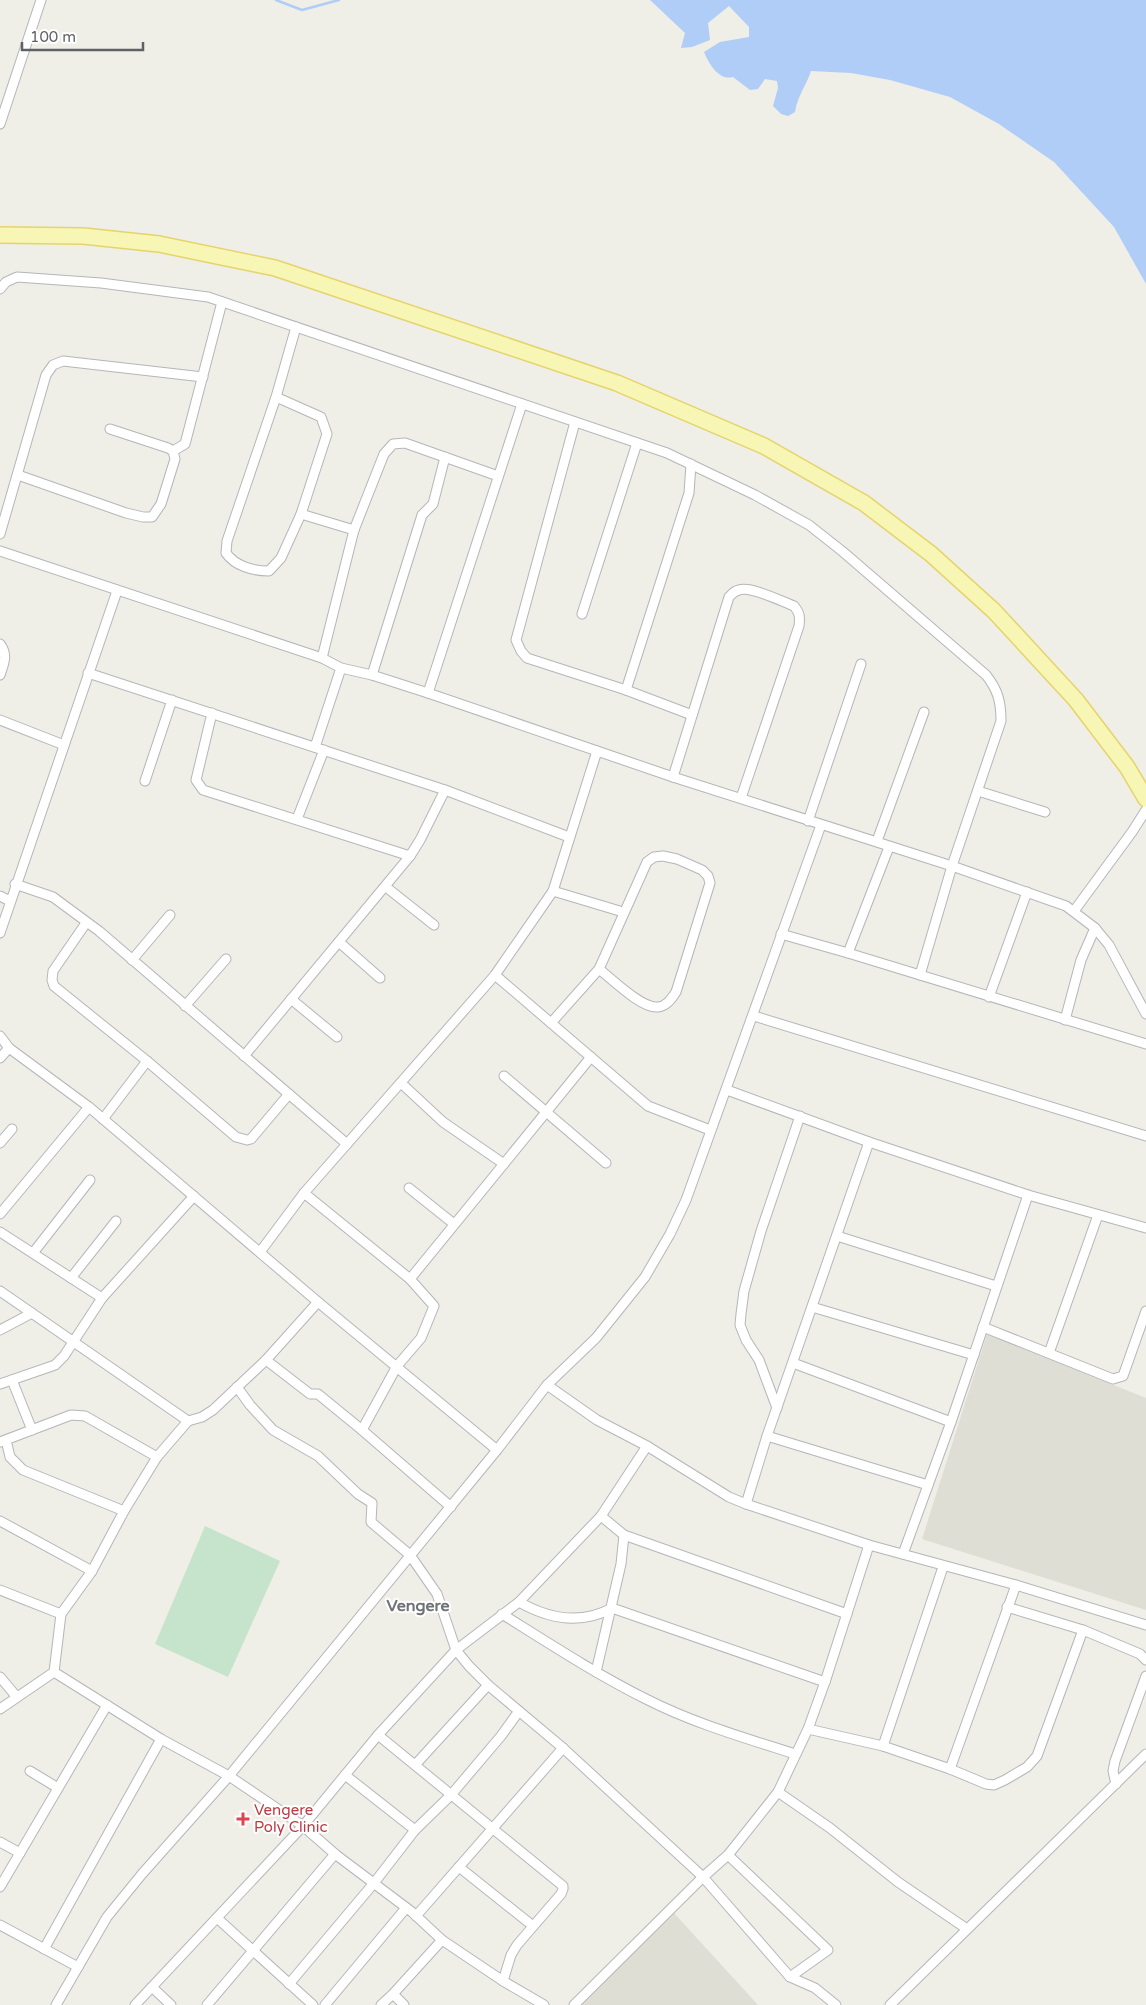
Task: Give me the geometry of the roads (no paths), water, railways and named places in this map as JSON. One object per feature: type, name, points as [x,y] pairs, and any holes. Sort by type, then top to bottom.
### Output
[{"type":"main road","points":[[0,235],[83,236],[159,244],[275,268],[617,383],[764,446],[864,503],[931,554],[994,611],[1076,700],[1127,767],[1146,798]]},
{"type":"street","points":[[0,124],[41,0]]},
{"type":"street","points":[[0,289],[6,282],[17,277],[101,282],[208,297],[668,453],[754,495],[808,525],[842,551],[986,675],[1002,702],[1001,721],[952,866],[920,975]]},
{"type":"street","points":[[173,451],[185,444],[222,302]]},
{"type":"street","points":[[276,397],[321,417],[326,434],[301,514],[281,558],[269,571],[257,571],[231,560],[226,553],[227,541],[276,397],[296,327]]},
{"type":"street","points":[[0,534],[46,375],[54,365],[63,361],[202,377]]},
{"type":"street","points":[[428,693],[522,404]]},
{"type":"street","points":[[575,422],[516,640],[527,658],[626,690],[692,715]]},
{"type":"street","points":[[18,475],[126,513],[143,518],[152,517],[161,504],[175,459],[173,451],[110,430]]},
{"type":"street","points":[[322,658],[354,530],[384,454],[394,444],[405,443],[498,476]]},
{"type":"street","points":[[582,614],[637,443]]},
{"type":"street","points":[[372,675],[422,515],[433,504],[445,457]]},
{"type":"street","points":[[626,690],[689,493],[691,464]]},
{"type":"street","points":[[301,514],[354,530]]},
{"type":"street","points":[[0,551],[322,658],[341,668],[372,675],[428,693],[673,777],[808,821],[877,841],[1066,906],[1095,928],[1109,945],[1146,1014]]},
{"type":"street","points":[[673,777],[729,597],[741,589],[752,590],[794,606],[799,612],[799,626],[742,798]]},
{"type":"street","points":[[0,933],[15,884],[117,591]]},
{"type":"street","points":[[0,644],[5,652],[0,675]]},
{"type":"street","points":[[808,821],[860,664]]},
{"type":"street","points":[[297,819],[320,748],[341,668]]},
{"type":"street","points":[[88,673],[444,790],[569,837]]},
{"type":"street","points":[[144,781],[172,700]]},
{"type":"street","points":[[877,841],[924,712]]},
{"type":"street","points":[[212,713],[196,780],[203,790],[410,856]]},
{"type":"street","points":[[0,720],[64,745]]},
{"type":"street","points":[[260,1252],[304,1193],[495,975],[553,891],[597,751]]},
{"type":"street","points":[[244,1056],[410,856],[420,840],[444,790]]},
{"type":"street","points":[[978,791],[1044,812]]},
{"type":"street","points":[[1074,912],[1146,810]]},
{"type":"street","points":[[56,2005],[108,1917],[142,1874],[229,1776],[497,1450],[547,1384],[596,1338],[645,1277],[670,1234],[686,1200],[822,825]]},
{"type":"street","points":[[848,953],[889,846]]},
{"type":"street","points":[[551,1023],[599,969],[647,862],[654,857],[663,856],[677,859],[702,870],[708,876],[710,883],[676,992],[669,1003],[658,1007],[645,1005],[599,969]]},
{"type":"street","points":[[15,884],[52,897],[99,931],[347,1144]]},
{"type":"street","points":[[386,887],[434,925]]},
{"type":"street","points":[[553,891],[623,912]]},
{"type":"street","points":[[989,997],[1026,892]]},
{"type":"street","points":[[0,896],[10,900]]},
{"type":"street","points":[[132,960],[170,915]]},
{"type":"street","points":[[86,922],[53,971],[52,980],[54,986],[242,1140],[251,1139],[289,1094]]},
{"type":"street","points":[[1065,1020],[1081,960],[1095,928]]},
{"type":"street","points":[[781,934],[1146,1044]]},
{"type":"street","points":[[339,942],[380,978]]},
{"type":"street","points":[[186,1006],[226,959]]},
{"type":"street","points":[[495,975],[648,1106],[710,1130]]},
{"type":"street","points":[[291,1000],[337,1037]]},
{"type":"street","points":[[754,1016],[1146,1136]]},
{"type":"street","points":[[0,1036],[9,1048],[89,1107],[318,1302],[497,1450]]},
{"type":"street","points":[[0,1058],[9,1048]]},
{"type":"street","points":[[410,1279],[591,1058]]},
{"type":"street","points":[[103,1119],[147,1061]]},
{"type":"street","points":[[504,1076],[606,1163]]},
{"type":"street","points":[[401,1083],[443,1122],[504,1164]]},
{"type":"street","points":[[726,1090],[869,1142],[1028,1195],[1146,1228]]},
{"type":"street","points":[[0,1214],[89,1107]]},
{"type":"street","points":[[777,1408],[759,1360],[746,1340],[740,1325],[744,1291],[761,1231],[800,1116]]},
{"type":"street","points":[[0,1143],[12,1129]]},
{"type":"street","points":[[746,1504],[767,1436],[869,1142]]},
{"type":"street","points":[[33,1253],[90,1180]]},
{"type":"street","points":[[409,1188],[454,1224]]},
{"type":"street","points":[[304,1193],[410,1279],[434,1306],[420,1338],[396,1366],[362,1430]]},
{"type":"street","points":[[903,1554],[951,1422],[1028,1195]]},
{"type":"street","points":[[0,1384],[55,1365],[102,1298],[194,1196]]},
{"type":"street","points":[[1049,1353],[1098,1216]]},
{"type":"street","points":[[71,1278],[116,1221]]},
{"type":"street","points":[[0,1232],[102,1298]]},
{"type":"street","points":[[837,1236],[996,1286]]},
{"type":"street","points":[[0,1291],[188,1421]]},
{"type":"street","points":[[54,1672],[61,1614],[92,1571],[124,1511],[157,1457],[188,1421],[202,1417],[213,1410],[266,1360],[318,1302]]},
{"type":"street","points":[[812,1307],[974,1355]]},
{"type":"street","points":[[983,1327],[1113,1380],[1120,1379],[1123,1376],[1146,1311]]},
{"type":"street","points":[[0,1330],[32,1313]]},
{"type":"street","points":[[266,1360],[310,1394],[318,1394],[451,1506]]},
{"type":"street","points":[[792,1363],[951,1422]]},
{"type":"street","points":[[12,1380],[32,1430]]},
{"type":"street","points":[[547,1384],[597,1420],[647,1446],[722,1493],[746,1504],[869,1545],[943,1567],[1016,1585],[1146,1625]]},
{"type":"street","points":[[237,1387],[250,1406],[273,1430],[318,1456],[358,1494],[372,1503],[371,1522],[410,1555],[438,1594],[456,1650],[469,1666],[488,1685],[563,1748],[703,1877],[790,1976],[815,1988],[836,2005]]},
{"type":"street","points":[[124,1511],[23,1470],[10,1457],[3,1441],[72,1415],[78,1415],[85,1416],[157,1457]]},
{"type":"street","points":[[767,1436],[928,1484]]},
{"type":"street","points":[[135,2005],[303,1826],[378,1735],[456,1650],[519,1602],[601,1516],[647,1446]]},
{"type":"street","points":[[601,1516],[624,1535],[847,1614]]},
{"type":"street","points":[[0,1521],[92,1571]]},
{"type":"street","points":[[596,1672],[621,1564],[624,1535]]},
{"type":"street","points":[[574,2005],[703,1877],[728,1855],[778,1792],[808,1729],[869,1545]]},
{"type":"street","points":[[883,1746],[943,1567]]},
{"type":"street","points":[[950,1769],[1016,1585]]},
{"type":"street","points":[[0,1590],[61,1614]]},
{"type":"street","points":[[519,1602],[538,1613],[563,1618],[599,1614],[612,1608],[825,1682]]},
{"type":"street","points":[[1007,1607],[1083,1630],[1140,1654],[1146,1660]]},
{"type":"street","points":[[502,1614],[596,1672],[647,1700],[724,1731],[795,1754]]},
{"type":"street","points":[[808,1729],[883,1746],[950,1769],[986,1784],[994,1784],[1027,1767],[1037,1756],[1083,1630]]},
{"type":"street","points":[[0,1709],[16,1696],[54,1672]]},
{"type":"street","points":[[54,1672],[161,1739],[229,1776],[303,1826],[335,1854],[416,1916],[442,1940],[503,1981],[544,2005]]},
{"type":"street","points":[[1116,1784],[1113,1771],[1115,1761],[1146,1676]]},
{"type":"street","points":[[0,1677],[16,1696]]},
{"type":"street","points":[[415,1765],[488,1685]]},
{"type":"street","points":[[0,1887],[107,1705]]},
{"type":"street","points":[[289,1984],[374,1883],[415,1830],[451,1795],[501,1736],[519,1710]]},
{"type":"street","points":[[378,1735],[563,1886],[561,1894],[517,1945],[511,1955],[503,1981]]},
{"type":"street","points":[[44,1950],[161,1739]]},
{"type":"street","points":[[416,1916],[563,1748]]},
{"type":"street","points":[[890,2005],[1146,1754]]},
{"type":"street","points":[[30,1771],[58,1788]]},
{"type":"street","points":[[345,1775],[415,1830]]},
{"type":"street","points":[[778,1792],[830,1828],[898,1882],[967,1929]]},
{"type":"street","points":[[0,1842],[20,1853]]},
{"type":"street","points":[[207,2005],[335,1854]]},
{"type":"street","points":[[728,1855],[828,1950],[790,1976]]},
{"type":"street","points":[[458,1867],[533,1926]]},
{"type":"street","points":[[325,2005],[406,1908]]},
{"type":"street","points":[[217,1918],[313,2005]]},
{"type":"street","points":[[0,1925],[78,1967]]},
{"type":"street","points":[[381,2005],[442,1940]]},
{"type":"street","points":[[152,1986],[171,2005]]},
{"type":"street","points":[[393,1994],[404,2005]]},
{"type":"water","points":[[650,0],[1146,0],[1146,284],[1114,227],[1054,162],[999,124],[950,97],[890,80],[851,73],[811,71],[795,112],[788,116],[781,114],[773,106],[778,88],[777,81],[765,79],[758,89],[750,90],[733,77],[728,78],[719,74],[706,57],[704,52],[720,42],[749,37],[749,27],[729,6],[708,23],[710,40],[692,47],[681,48],[685,33]]},
{"type":"waterway","points":[[276,0],[302,10],[339,0]]},
{"type":"place","name":"Vengere Poly Clinic","points":[[243,1819]]},
{"type":"district","name":"Vengere","points":[[418,1605]]}]
